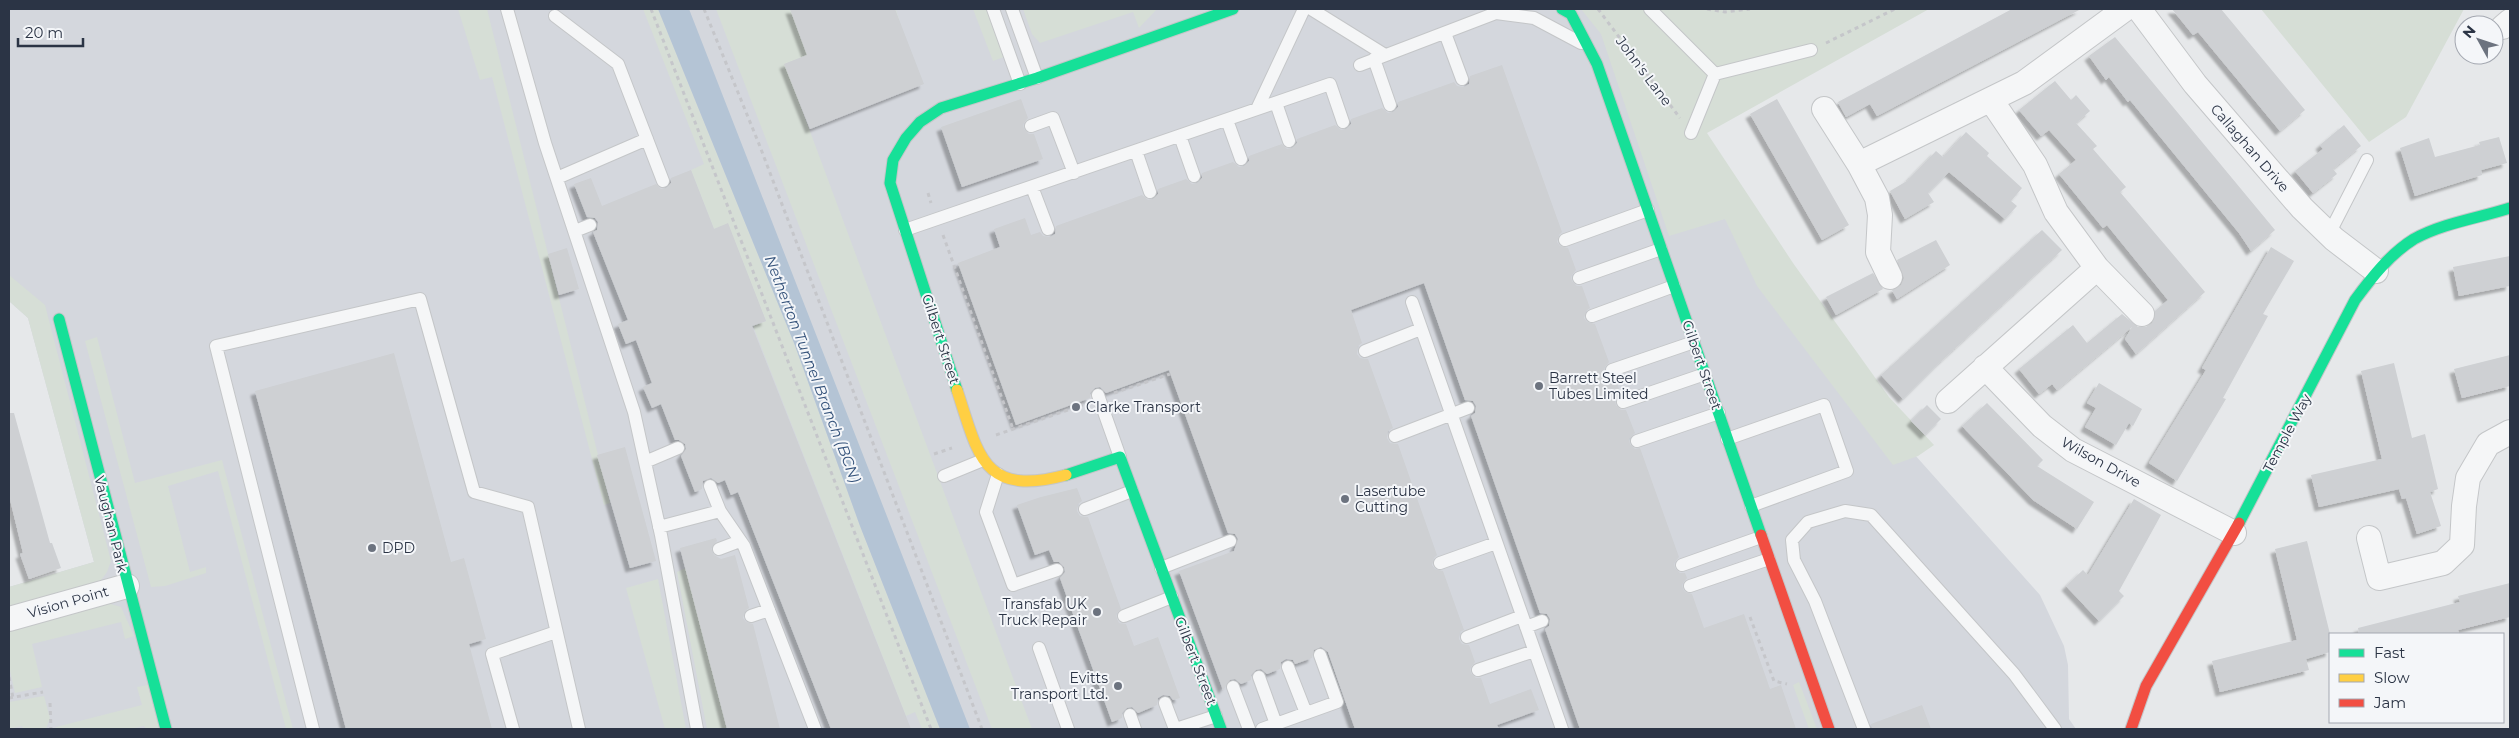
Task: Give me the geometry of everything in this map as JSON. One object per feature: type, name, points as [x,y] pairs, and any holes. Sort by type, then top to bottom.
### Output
[{"type":"street","name":"Gilbert Street","points":[[1221,729],[1120,457],[1036,483],[1018,482],[998,474],[988,467],[983,460],[974,441],[890,183],[893,160],[906,138],[920,122],[941,108],[1037,78],[1199,14],[1233,9]]},
{"type":"street","name":"Gilbert Street","points":[[1562,9],[1571,14],[1597,64],[1829,729]]},
{"type":"street","points":[[1859,164],[2024,83],[2125,9]]},
{"type":"street","name":"Callaghan Drive","points":[[2139,9],[2241,139],[2302,208],[2329,234],[2376,272]]},
{"type":"street","points":[[1991,100],[2035,165],[2056,212],[2097,268],[2142,314]]},
{"type":"street","points":[[1824,108],[1859,164],[1876,198],[1880,215],[1878,252],[1890,277]]},
{"type":"street","name":"Temple Way","points":[[2131,729],[2146,686],[2234,533],[2355,300],[2376,272],[2403,248],[2424,235],[2510,208]]},
{"type":"street","points":[[1948,401],[2097,268]]},
{"type":"street","name":"Vaughan Park","points":[[59,319],[127,586],[166,729]]},
{"type":"street","name":"Wilson Drive","points":[[1985,367],[2042,426],[2073,450],[2234,533]]},
{"type":"street","points":[[2369,538],[2379,578],[2443,563],[2462,545],[2468,478],[2488,444],[2510,432]]},
{"type":"street","name":"Vision Point","points":[[9,619],[127,586]]},
{"type":"lane","points":[[508,9],[557,178],[634,412],[659,527],[696,729]]},
{"type":"lane","points":[[993,9],[1020,84]]},
{"type":"lane","points":[[1012,9],[1037,78]]},
{"type":"lane","points":[[1257,109],[1304,9]]},
{"type":"lane","points":[[1311,9],[1380,57],[1390,105]]},
{"type":"lane","points":[[1650,9],[1715,74]]},
{"type":"lane","points":[[1360,64],[1496,13],[1534,18],[1587,46]]},
{"type":"lane","points":[[555,16],[618,64],[663,181]]},
{"type":"lane","points":[[1445,33],[1462,79]]},
{"type":"lane","points":[[1715,74],[1811,50]]},
{"type":"lane","points":[[1691,132],[1715,74]]},
{"type":"lane","points":[[905,230],[1330,84],[1343,122]]},
{"type":"lane","points":[[1276,103],[1289,141]]},
{"type":"lane","points":[[1031,126],[1053,118],[1074,172]]},
{"type":"lane","points":[[1227,120],[1241,159]]},
{"type":"lane","points":[[1180,136],[1194,176]]},
{"type":"lane","points":[[557,178],[647,139]]},
{"type":"lane","points":[[1136,151],[1150,192]]},
{"type":"lane","points":[[2329,234],[2367,160]]},
{"type":"lane","points":[[1032,187],[1048,229]]},
{"type":"lane","points":[[1565,240],[1648,210]]},
{"type":"lane","points":[[574,231],[590,225]]},
{"type":"lane","points":[[1579,278],[1661,249]]},
{"type":"lane","points":[[1592,316],[1674,286]]},
{"type":"lane","points":[[313,729],[216,346],[420,300],[474,492],[528,507],[578,729]]},
{"type":"lane","points":[[1412,302],[1562,729]]},
{"type":"lane","points":[[1365,352],[1421,329]]},
{"type":"lane","points":[[1612,370],[1694,342]]},
{"type":"lane","points":[[1624,402],[1705,374]]},
{"type":"lane","points":[[1099,397],[1120,457]]},
{"type":"lane","points":[[1727,439],[1824,405],[1839,446],[1847,471],[1751,506]]},
{"type":"lane","points":[[1395,436],[1468,408]]},
{"type":"lane","points":[[1637,441],[1718,413]]},
{"type":"lane","points":[[645,462],[678,448]]},
{"type":"lane","points":[[944,476],[983,460]]},
{"type":"lane","points":[[998,474],[986,512],[1013,585],[1057,570]]},
{"type":"lane","points":[[710,486],[720,511],[740,541],[815,729]]},
{"type":"lane","points":[[1085,509],[1132,491]]},
{"type":"lane","points":[[659,527],[720,511]]},
{"type":"lane","points":[[1864,729],[1815,601],[1794,560],[1792,540],[1808,522],[1845,511],[1871,515],[2014,674],[2055,729]]},
{"type":"lane","points":[[1682,566],[1761,537]]},
{"type":"lane","points":[[1161,568],[1230,540]]},
{"type":"lane","points":[[719,549],[740,541]]},
{"type":"lane","points":[[1440,563],[1496,543]]},
{"type":"lane","points":[[1690,586],[1769,559]]},
{"type":"lane","points":[[1124,616],[1172,597]]},
{"type":"lane","points":[[751,616],[768,610]]},
{"type":"lane","points":[[1466,638],[1524,622],[1542,621]]},
{"type":"lane","points":[[513,729],[492,654],[556,632]]},
{"type":"lane","points":[[1039,648],[1068,729]]},
{"type":"lane","points":[[1478,670],[1534,651]]},
{"type":"lane","points":[[1262,729],[1337,702],[1320,655]]},
{"type":"lane","points":[[1288,667],[1306,713]]},
{"type":"lane","points":[[1259,678],[1276,724]]},
{"type":"lane","points":[[1233,687],[1249,729]]},
{"type":"lane","points":[[1165,703],[1175,729],[1216,716]]},
{"type":"lane","points":[[1130,716],[1135,729]]},
{"type":"path","points":[[651,9],[931,729]]},
{"type":"path","points":[[704,9],[759,144],[982,729]]},
{"type":"path","name":"John's Lane","points":[[1598,9],[1691,132]]},
{"type":"path","points":[[1707,9],[1725,12],[1750,9]]},
{"type":"path","points":[[1811,50],[1895,9]]},
{"type":"path","points":[[928,192],[1013,429]]},
{"type":"path","points":[[934,454],[1013,429],[1099,397],[1170,374]]},
{"type":"path","points":[[1750,617],[1774,681],[1788,684]]},
{"type":"path","points":[[9,677],[11,698],[43,692]]},
{"type":"path","points":[[50,703],[52,729]]},
{"type":"shaded area","points":[[9,9],[1588,9],[1856,389],[2040,595],[2064,646],[2068,665],[2069,719],[2076,729],[9,729],[9,587],[94,562],[28,318],[9,301]]},
{"type":"shaded area","points":[[458,9],[487,9],[610,503],[604,505],[492,77],[480,80]]},
{"type":"shaded area","points":[[643,9],[658,9],[794,343],[860,526],[940,729],[922,729],[915,712],[906,716],[753,326],[766,321],[728,224],[714,229],[691,170],[704,164]]},
{"type":"shaded area","points":[[716,9],[790,9],[800,34],[868,9],[900,9],[896,10],[899,19],[785,64],[1032,729],[992,729]]},
{"type":"shaded area","points":[[973,9],[987,9],[1004,57],[993,61]]},
{"type":"shaded area","points":[[1023,9],[1157,9],[1139,28],[1133,12],[1040,43],[1032,34]]},
{"type":"shaded area","points":[[1581,9],[1929,9],[1707,133],[1793,263],[1889,397],[1934,445],[1918,456],[1893,465],[1757,286],[1725,219],[1669,236],[1601,34]]},
{"type":"shaded area","points":[[2261,9],[2464,9],[2461,15],[2454,15],[2454,28],[2406,117],[2369,142]]},
{"type":"shaded area","points":[[9,275],[45,305],[111,561],[107,572],[99,583],[9,610],[9,587],[94,562],[28,318],[9,301]]},
{"type":"shaded area","points":[[97,337],[135,483],[222,460],[293,729],[286,729],[218,471],[168,486],[190,572],[206,567],[206,573],[165,586],[151,587],[85,341]]},
{"type":"shaded area","points":[[686,568],[727,729],[707,729],[677,572]]},
{"type":"shaded area","points":[[658,579],[686,729],[665,729],[626,588]]},
{"type":"shaded area","points":[[107,603],[121,607],[134,636],[125,639],[121,622],[32,644],[42,687],[15,693],[9,666],[9,631]]},
{"type":"shaded area","points":[[1799,682],[1817,729],[1809,729],[1793,685]]},
{"type":"shaded area","points":[[148,685],[159,729],[146,729],[144,726],[130,729],[55,729],[56,727],[142,705],[137,687]]},
{"type":"shaded area","points":[[44,696],[50,718],[46,729],[23,729],[22,726],[9,729],[9,702]]},
{"type":"water","name":"Netherton Tunnel Branch (BCN)","points":[[658,9],[689,9],[970,729],[940,729],[860,526],[794,343]]},
{"type":"building","points":[[790,9],[895,9],[924,84],[810,129],[784,64],[807,55]]},
{"type":"building","points":[[2012,9],[2081,9],[1877,116],[1870,104],[1846,117],[1838,102]]},
{"type":"building","points":[[2172,9],[2221,9],[2305,110],[2280,131],[2198,32],[2193,35]]},
{"type":"building","points":[[2115,37],[2275,230],[2251,251],[2239,233],[2130,100],[2128,102],[2109,77],[2106,80],[2089,56]]},
{"type":"building","points":[[1502,65],[1562,232],[1557,242],[1560,246],[1568,248],[1576,270],[1571,276],[1572,281],[1577,286],[1582,286],[1590,308],[1586,311],[1584,318],[1587,322],[1595,324],[1609,362],[1604,368],[1605,373],[1610,378],[1615,378],[1621,394],[1615,400],[1616,405],[1621,410],[1626,410],[1635,433],[1629,439],[1630,444],[1635,449],[1640,448],[1679,557],[1674,563],[1675,568],[1680,573],[1685,573],[1687,578],[1682,584],[1683,589],[1685,592],[1692,594],[1704,628],[1744,614],[1770,689],[1781,685],[1796,729],[1580,729],[1545,629],[1549,626],[1550,619],[1547,614],[1540,613],[1471,416],[1475,413],[1476,406],[1473,401],[1465,400],[1424,283],[1351,310],[1362,343],[1358,346],[1357,354],[1360,358],[1368,359],[1393,428],[1388,431],[1387,438],[1390,443],[1398,444],[1437,555],[1432,565],[1435,569],[1443,571],[1464,630],[1460,632],[1459,639],[1462,644],[1469,645],[1475,662],[1470,668],[1471,673],[1476,678],[1481,678],[1490,704],[1531,689],[1539,710],[1497,725],[1499,729],[1355,729],[1328,652],[1321,647],[1314,650],[1312,658],[1295,664],[1293,660],[1286,659],[1281,662],[1280,669],[1267,674],[1261,669],[1256,670],[1251,675],[1251,680],[1241,684],[1235,679],[1230,680],[1223,690],[1179,571],[1234,551],[1238,539],[1235,534],[1228,533],[1169,370],[1106,393],[1100,387],[1095,388],[1090,393],[1090,398],[1016,425],[958,263],[1000,247],[994,229],[1025,218],[1031,235],[1040,232],[1043,236],[1050,237],[1055,234],[1056,226],[1142,195],[1148,200],[1153,199],[1158,194],[1158,189],[1186,179],[1192,184],[1197,183],[1202,178],[1202,173],[1233,162],[1239,167],[1244,166],[1249,161],[1249,156],[1282,144],[1287,149],[1292,148],[1297,143],[1297,139],[1335,125],[1341,130],[1346,129],[1351,124],[1351,119],[1382,108],[1388,113],[1393,112],[1398,107],[1398,102],[1454,82],[1457,86],[1464,87],[1469,84],[1470,76]]},
{"type":"building","points":[[2055,81],[2071,100],[2076,95],[2090,111],[2076,123],[2097,146],[2093,149],[2126,187],[2120,192],[2205,292],[2136,354],[2125,339],[2132,327],[2057,390],[2052,384],[2039,394],[2019,369],[2073,325],[2087,343],[2122,314],[2138,327],[2146,327],[2152,323],[2155,311],[2168,300],[2107,225],[2103,228],[2059,174],[2076,160],[2049,130],[2041,136],[2019,110]]},
{"type":"building","points":[[1021,99],[1028,118],[1023,124],[1024,129],[1029,134],[1034,134],[1043,159],[962,187],[941,127]]},
{"type":"building","points":[[1777,99],[1849,225],[1822,240],[1750,114]]},
{"type":"building","points":[[2344,125],[2361,146],[2333,169],[2337,174],[2313,193],[2295,171],[2323,149],[2320,145]]},
{"type":"building","points":[[1966,132],[1989,153],[1987,156],[2022,188],[2011,201],[2017,206],[2005,219],[1949,172],[1928,193],[1934,202],[1905,219],[1890,191],[1907,181],[1936,151],[1943,157]]},
{"type":"building","points":[[2499,137],[2507,163],[2481,170],[2482,175],[2415,196],[2400,148],[2429,138],[2435,157],[2480,145],[2479,142]]},
{"type":"building","points":[[691,170],[714,229],[728,223],[766,321],[752,326],[911,729],[831,729],[738,492],[731,495],[725,480],[718,483],[711,478],[703,481],[702,489],[695,492],[681,456],[686,449],[685,444],[675,440],[661,404],[652,408],[643,387],[652,383],[636,340],[626,344],[618,324],[628,320],[593,232],[597,230],[598,222],[595,218],[587,217],[574,184],[591,178],[602,206],[656,184],[661,189],[666,188],[671,183],[671,178]]},
{"type":"building","points":[[2042,230],[2062,250],[1939,363],[1903,399],[1881,375]]},
{"type":"building","points":[[1936,240],[1950,265],[1897,299],[1892,290],[1901,285],[1904,278],[1897,260]]},
{"type":"building","points":[[2271,247],[2294,261],[2263,314],[2268,316],[2223,398],[2226,399],[2177,481],[2149,463],[2206,370],[2202,368]]},
{"type":"building","points":[[567,248],[579,289],[559,295],[548,254]]},
{"type":"building","points":[[2510,256],[2510,286],[2459,296],[2453,267]]},
{"type":"building","points":[[1873,273],[1883,289],[1836,315],[1826,297]]},
{"type":"building","name":"DPD","points":[[394,353],[451,562],[464,558],[486,639],[469,644],[492,729],[346,729],[255,391]]},
{"type":"building","points":[[2510,355],[2510,386],[2462,398],[2454,369]]},
{"type":"building","points":[[2394,363],[2412,438],[2425,434],[2438,489],[2430,492],[2441,526],[2417,534],[2406,498],[2402,499],[2399,489],[2319,507],[2311,475],[2382,459],[2361,371]]},
{"type":"building","points":[[2099,383],[2142,409],[2133,426],[2129,423],[2116,445],[2085,427],[2096,408],[2087,403]]},
{"type":"building","points":[[1987,403],[2043,460],[2037,466],[2094,502],[2077,529],[2033,500],[1962,426]]},
{"type":"building","points":[[1927,405],[1941,419],[1925,435],[1911,421]]},
{"type":"building","points":[[9,413],[14,413],[50,543],[52,543],[61,568],[29,579],[20,554],[23,553],[9,495]]},
{"type":"building","points":[[625,447],[656,561],[630,568],[597,455]]},
{"type":"building","points":[[1077,488],[1082,501],[1078,504],[1077,511],[1080,516],[1088,517],[1121,609],[1116,614],[1117,619],[1119,623],[1126,624],[1134,646],[1158,637],[1180,698],[1173,700],[1170,696],[1163,695],[1158,698],[1157,705],[1138,713],[1132,707],[1127,708],[1122,713],[1122,718],[1112,722],[1060,578],[1065,572],[1064,567],[1059,562],[1054,562],[1049,550],[1035,555],[1017,505]]},
{"type":"building","points":[[2134,499],[2161,515],[2119,591],[2124,596],[2099,621],[2066,586],[2083,570],[2088,575]]},
{"type":"building","points":[[716,538],[717,541],[711,548],[714,555],[721,559],[735,555],[749,608],[745,611],[743,618],[746,622],[753,624],[780,729],[727,729],[680,548]]},
{"type":"building","points":[[2307,541],[2330,633],[2329,652],[2306,659],[2309,670],[2220,692],[2212,661],[2297,640],[2275,549]]},
{"type":"building","points":[[2510,583],[2510,617],[2458,630],[2459,633],[2359,633],[2358,628],[2460,602],[2458,596]]},
{"type":"building","points":[[1922,705],[1931,729],[1872,729],[1871,724]]},
{"type":"traffic: fast","points":[[957,390],[890,183],[893,160],[906,138],[920,122],[941,108],[1037,78],[1233,9]]},
{"type":"traffic: fast","points":[[1562,9],[1571,14],[1597,64],[1761,535]]},
{"type":"traffic: fast","points":[[2239,523],[2355,300],[2375,275],[2405,245],[2425,233],[2510,208]]},
{"type":"traffic: fast","points":[[59,319],[166,729]]},
{"type":"traffic: fast","points":[[1066,475],[1120,457],[1221,729]]},
{"type":"traffic: slow","points":[[957,390],[979,452],[989,466],[1001,475],[1017,480],[1038,480],[1066,475]]},
{"type":"traffic: jam","points":[[2131,729],[2146,686],[2239,523]]},
{"type":"traffic: jam","points":[[1761,535],[1829,729]]},
{"type":"place","name":"Barrett Steel Tubes Limited","points":[[1539,386]]},
{"type":"place","name":"Clarke Transport","points":[[1076,407]]},
{"type":"place","name":"Lasertube Cutting","points":[[1345,499]]},
{"type":"place","name":"DPD","points":[[372,548]]},
{"type":"place","name":"Transfab UK Truck Repair","points":[[1097,612]]},
{"type":"place","name":"Evitts Transport Ltd.","points":[[1118,686]]}]
